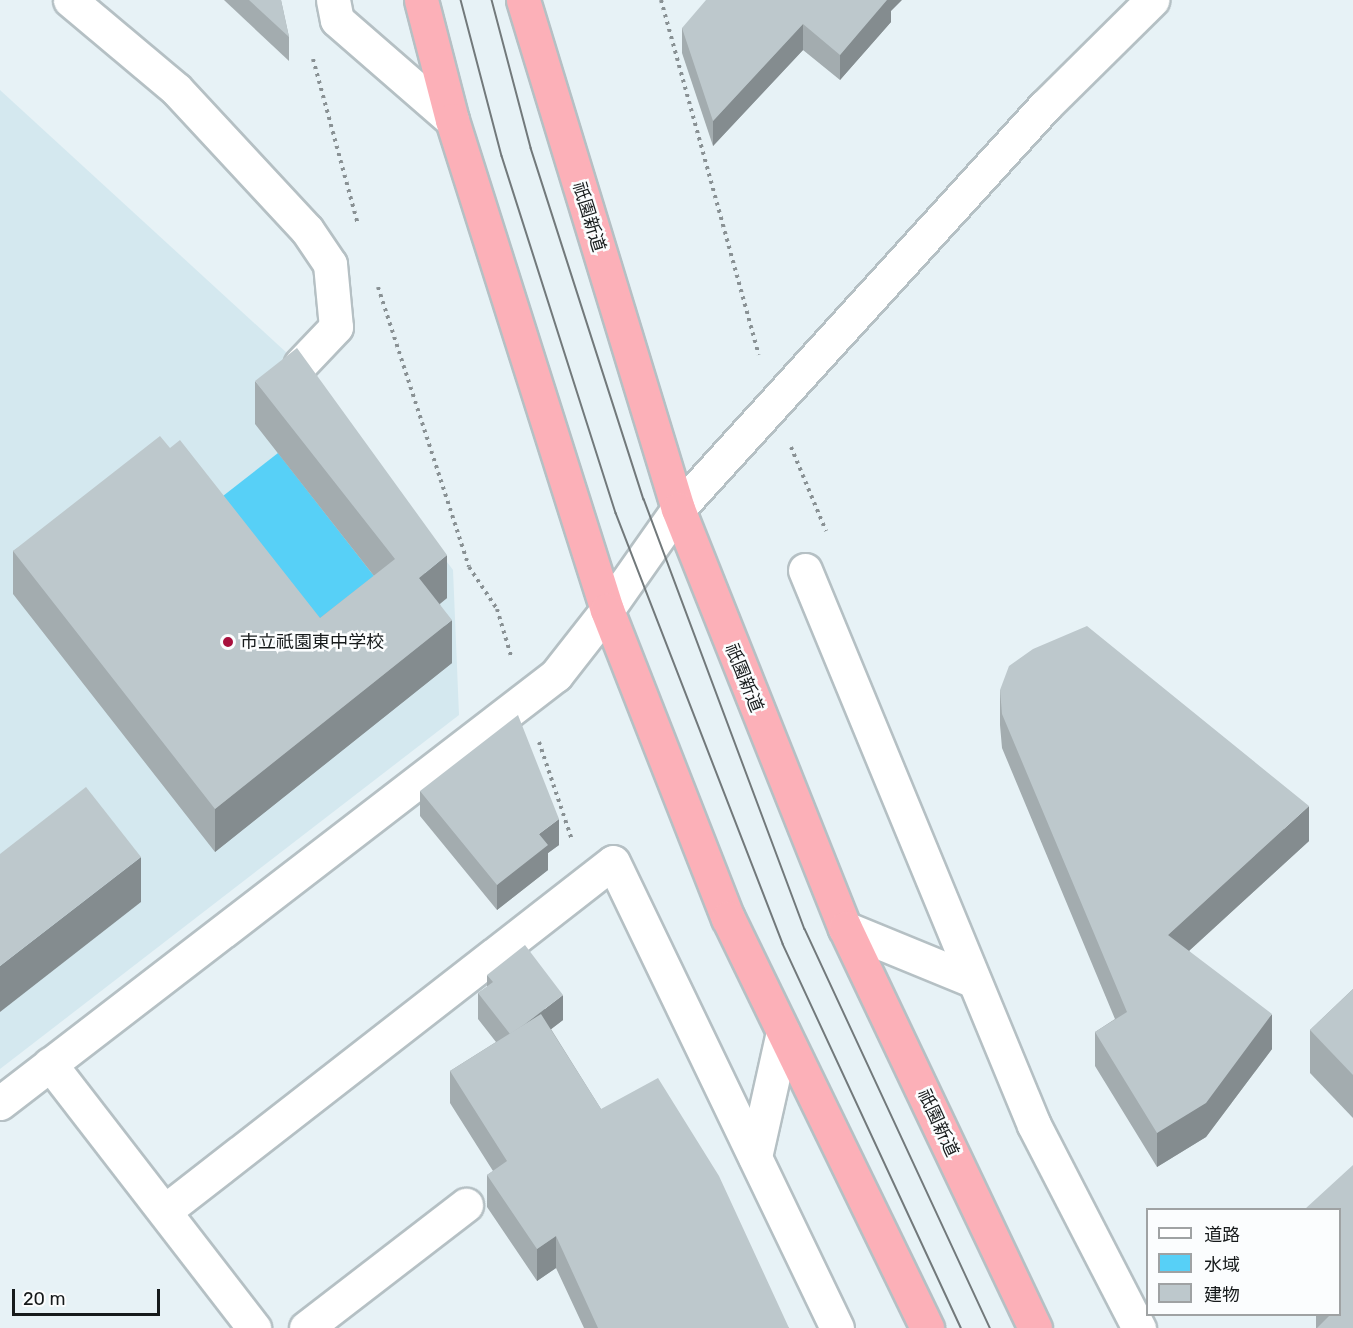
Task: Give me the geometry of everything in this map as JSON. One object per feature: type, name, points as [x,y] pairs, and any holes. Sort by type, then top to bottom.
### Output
[{"type":"highway","points":[[421,0],[452,120],[607,610],[728,918],[927,1328]]},
{"type":"highway","name":"祇園新道","points":[[523,0],[678,509],[845,928],[1035,1328]]},
{"type":"street","points":[[70,0],[176,89],[307,230],[330,264],[336,327],[300,365]]},
{"type":"street","points":[[333,0],[337,20],[452,120]]},
{"type":"street","points":[[0,1103],[556,675],[607,610],[678,509],[1045,106],[1152,0]]},
{"type":"street","points":[[805,570],[1034,1125],[1139,1328]]},
{"type":"street","points":[[166,1210],[608,850],[837,1328]]},
{"type":"street","points":[[845,928],[974,981]]},
{"type":"street","points":[[755,1157],[783,1032]]},
{"type":"street","points":[[50,1065],[166,1210],[254,1328]]},
{"type":"street","points":[[306,1328],[466,1205]]},
{"type":"path","points":[[661,0],[761,363]]},
{"type":"path","points":[[310,46],[359,228]]},
{"type":"path","points":[[374,273],[469,567],[497,609],[512,660]]},
{"type":"shaded area","name":"市立祇園東中学校","points":[[0,90],[300,365],[453,570],[459,715],[0,1069]]},
{"type":"water","points":[[278,453],[394,602],[319,660],[203,511]]},
{"type":"building","points":[[249,0],[281,0],[289,37]]},
{"type":"building","points":[[706,0],[887,0],[840,55],[803,24],[713,121],[682,28]]},
{"type":"building","points":[[297,348],[447,555],[419,578],[452,620],[215,809],[13,551],[160,436],[170,448],[180,440],[320,618],[395,559],[255,381]]},
{"type":"building","points":[[1087,626],[1309,806],[1168,935],[1272,1014],[1206,1103],[1157,1133],[1095,1032],[1127,1012],[1002,714],[1000,690],[1009,666],[1033,649]]},
{"type":"building","points":[[518,715],[559,819],[539,834],[548,845],[497,885],[420,791]]},
{"type":"building","points":[[86,787],[141,857],[0,966],[0,854]]},
{"type":"building","points":[[525,945],[563,995],[510,1034],[478,993],[493,982],[487,975]]},
{"type":"building","points":[[1353,989],[1353,1075],[1310,1030]]},
{"type":"building","points":[[541,1014],[601,1109],[658,1078],[719,1176],[789,1328],[598,1328],[556,1236],[537,1249],[487,1175],[507,1161],[450,1071]]},
{"type":"building","points":[[1353,1165],[1353,1328],[1317,1328],[1329,1316],[1341,1316],[1341,1208],[1306,1208]]},
{"type":"tram line","points":[[461,0],[502,156],[616,513],[783,944],[961,1328]]},
{"type":"tram line","points":[[492,0],[531,148],[644,499],[805,929],[990,1328]]},
{"type":"place","name":"市立祇園東中学校","points":[[228,642]]}]
